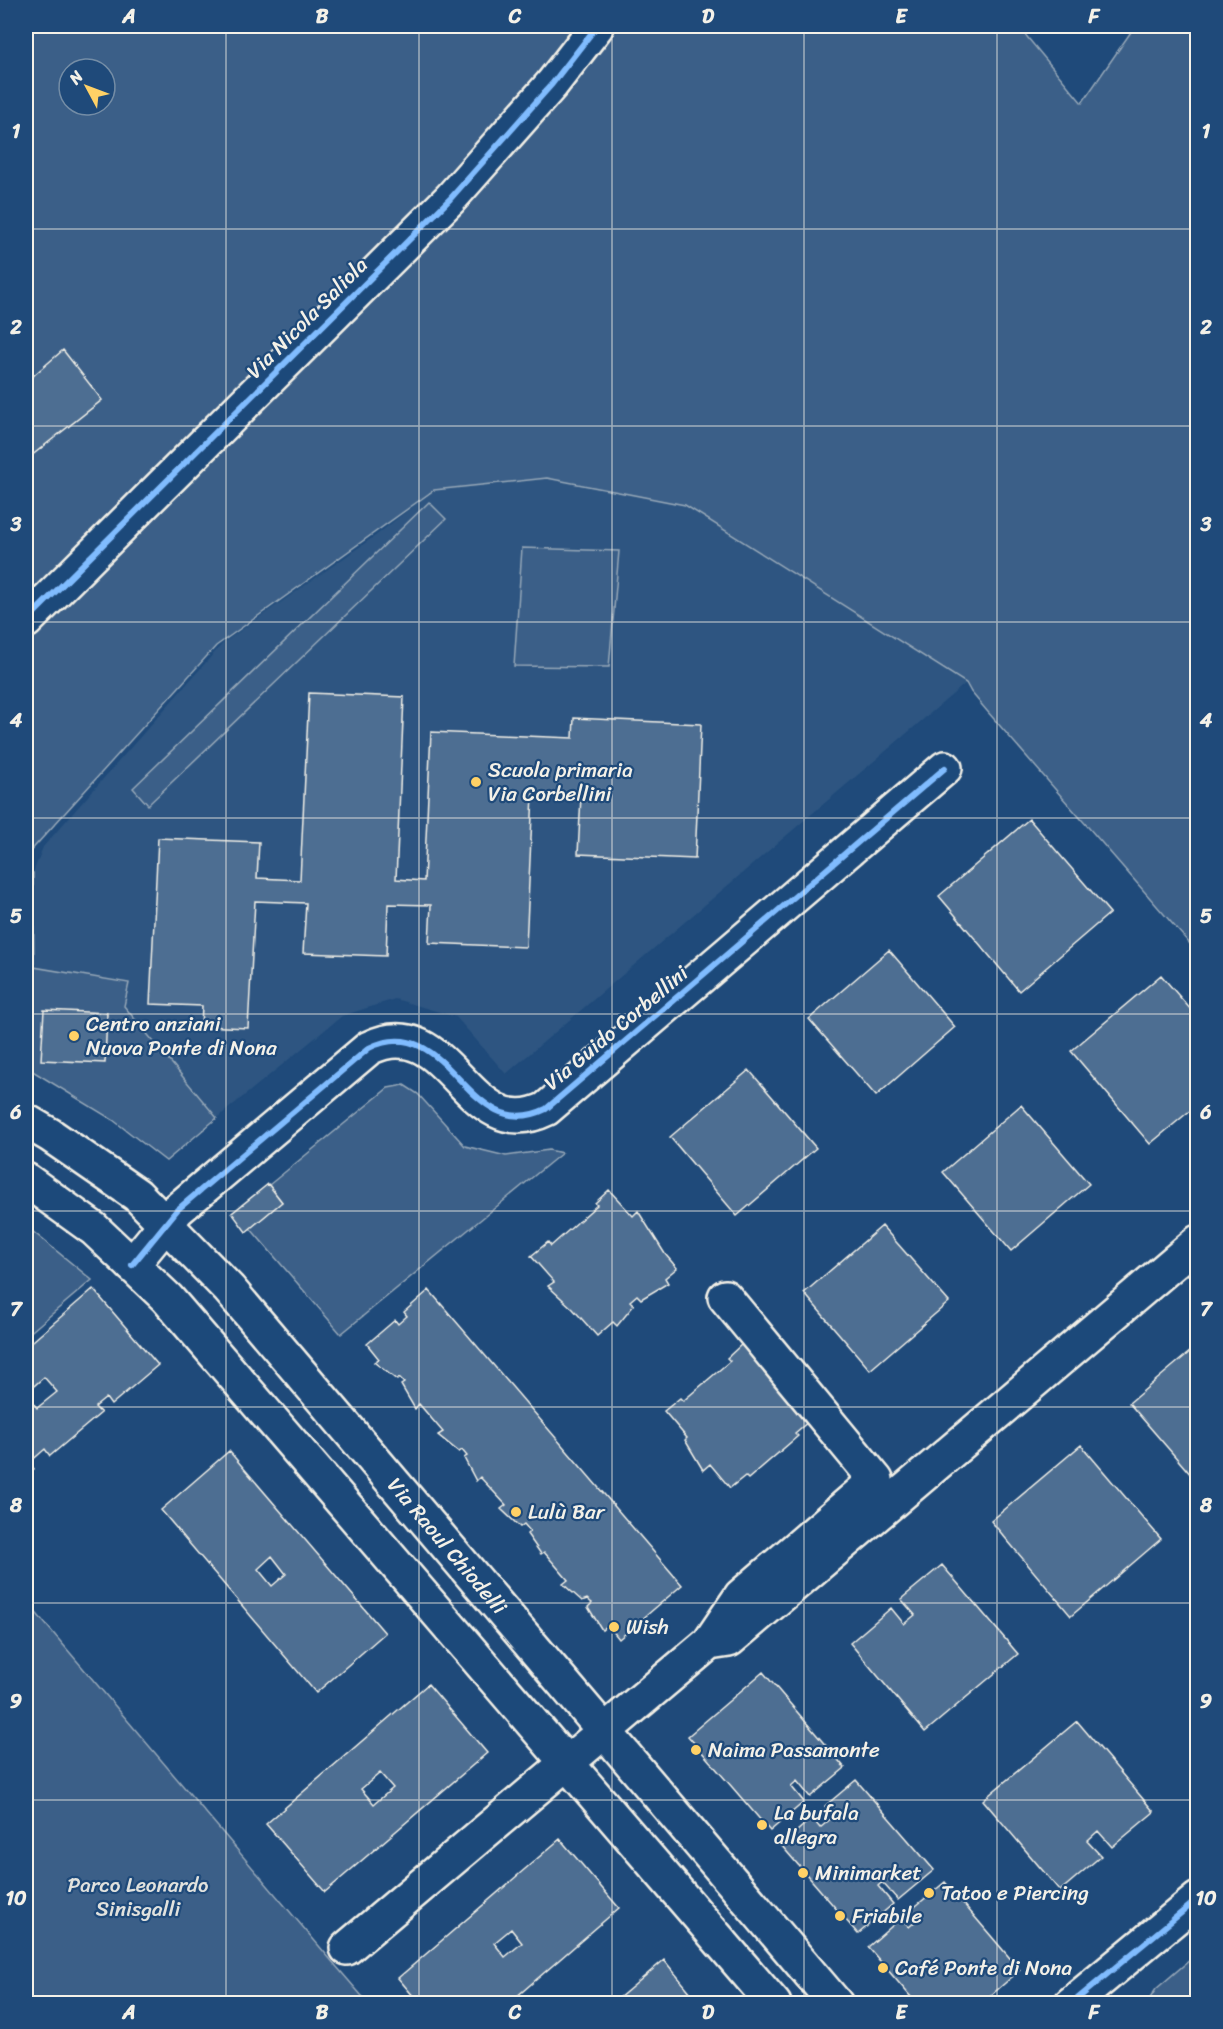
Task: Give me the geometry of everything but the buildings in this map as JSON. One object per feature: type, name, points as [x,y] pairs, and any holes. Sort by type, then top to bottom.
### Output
[{"type":"main road","name":"Via Nicola Saliola","points":[[26,621],[450,199],[552,84],[597,26]]},
{"type":"main road","name":"Via Guido Corbellini","points":[[132,1265],[177,1210],[369,1048],[381,1042],[410,1041],[425,1048],[488,1106],[510,1117],[536,1114],[546,1109],[945,768]]},
{"type":"main road","name":"Via Raoul Chiodelli","points":[[26,1121],[137,1195],[230,1289],[836,2004]]},
{"type":"main road","points":[[26,1180],[94,1229],[167,1298],[774,2004]]},
{"type":"main road","points":[[709,1643],[729,1640],[1197,1242]]},
{"type":"main road","points":[[346,1948],[709,1643],[741,1596],[876,1480],[725,1297]]},
{"type":"main road","points":[[1078,2000],[1197,1899]]},
{"type":"shaded area","name":"Scuola primaria Via Corbellini","points":[[547,478],[685,505],[966,683],[506,1074],[456,1017],[395,999],[342,1016],[217,1118],[124,1006],[129,983],[34,967],[33,873],[43,847],[223,643],[375,536],[434,490]]},
{"type":"green space","points":[[26,26],[1018,26],[1082,103],[1135,26],[1197,26],[1197,952],[987,711],[966,683],[685,505],[547,478],[434,490],[216,646],[26,856]]},
{"type":"green space","points":[[429,502],[446,519],[148,805],[133,788]]},
{"type":"green space","points":[[522,548],[619,551],[609,667],[514,666]]},
{"type":"green space","points":[[33,873],[34,967],[129,983],[124,1006],[217,1118],[166,1161],[113,1120],[26,1067],[26,875]]},
{"type":"green space","points":[[404,1085],[418,1094],[465,1146],[506,1156],[549,1150],[562,1153],[341,1334],[250,1228],[282,1202],[269,1185],[388,1088]]},
{"type":"green space","points":[[26,1226],[92,1280],[26,1336]]},
{"type":"green space","name":"Parco Leonardo Sinisgalli","points":[[26,1601],[336,1966],[368,2003],[26,2003]]},
{"type":"green space","points":[[1197,1954],[1197,2003],[1147,2003],[1156,1989]]},
{"type":"cycle path","points":[[26,621],[450,199],[552,84],[597,26]]},
{"type":"cycle path","points":[[132,1265],[177,1210],[369,1048],[397,1041],[420,1046],[440,1060],[476,1096],[496,1110],[519,1116],[546,1109],[945,768]]},
{"type":"cycle path","points":[[1071,2004],[1198,1899]]},
{"type":"place","name":"Scuola primaria Via Corbellini","points":[[476,782]]},
{"type":"place","name":"Centro anziani Nuova Ponte di Nona","points":[[74,1036]]},
{"type":"place","name":"Lulù Bar","points":[[516,1512]]},
{"type":"place","name":"Wish","points":[[614,1627]]},
{"type":"place","name":"Naima Passamonte","points":[[696,1750]]},
{"type":"place","name":"La bufala allegra","points":[[762,1825]]},
{"type":"place","name":"Minimarket","points":[[803,1873]]},
{"type":"place","name":"Tatoo e Piercing","points":[[929,1893]]},
{"type":"place","name":"Friabile","points":[[840,1916]]},
{"type":"place","name":"Café Ponte di Nona","points":[[883,1968]]}]
